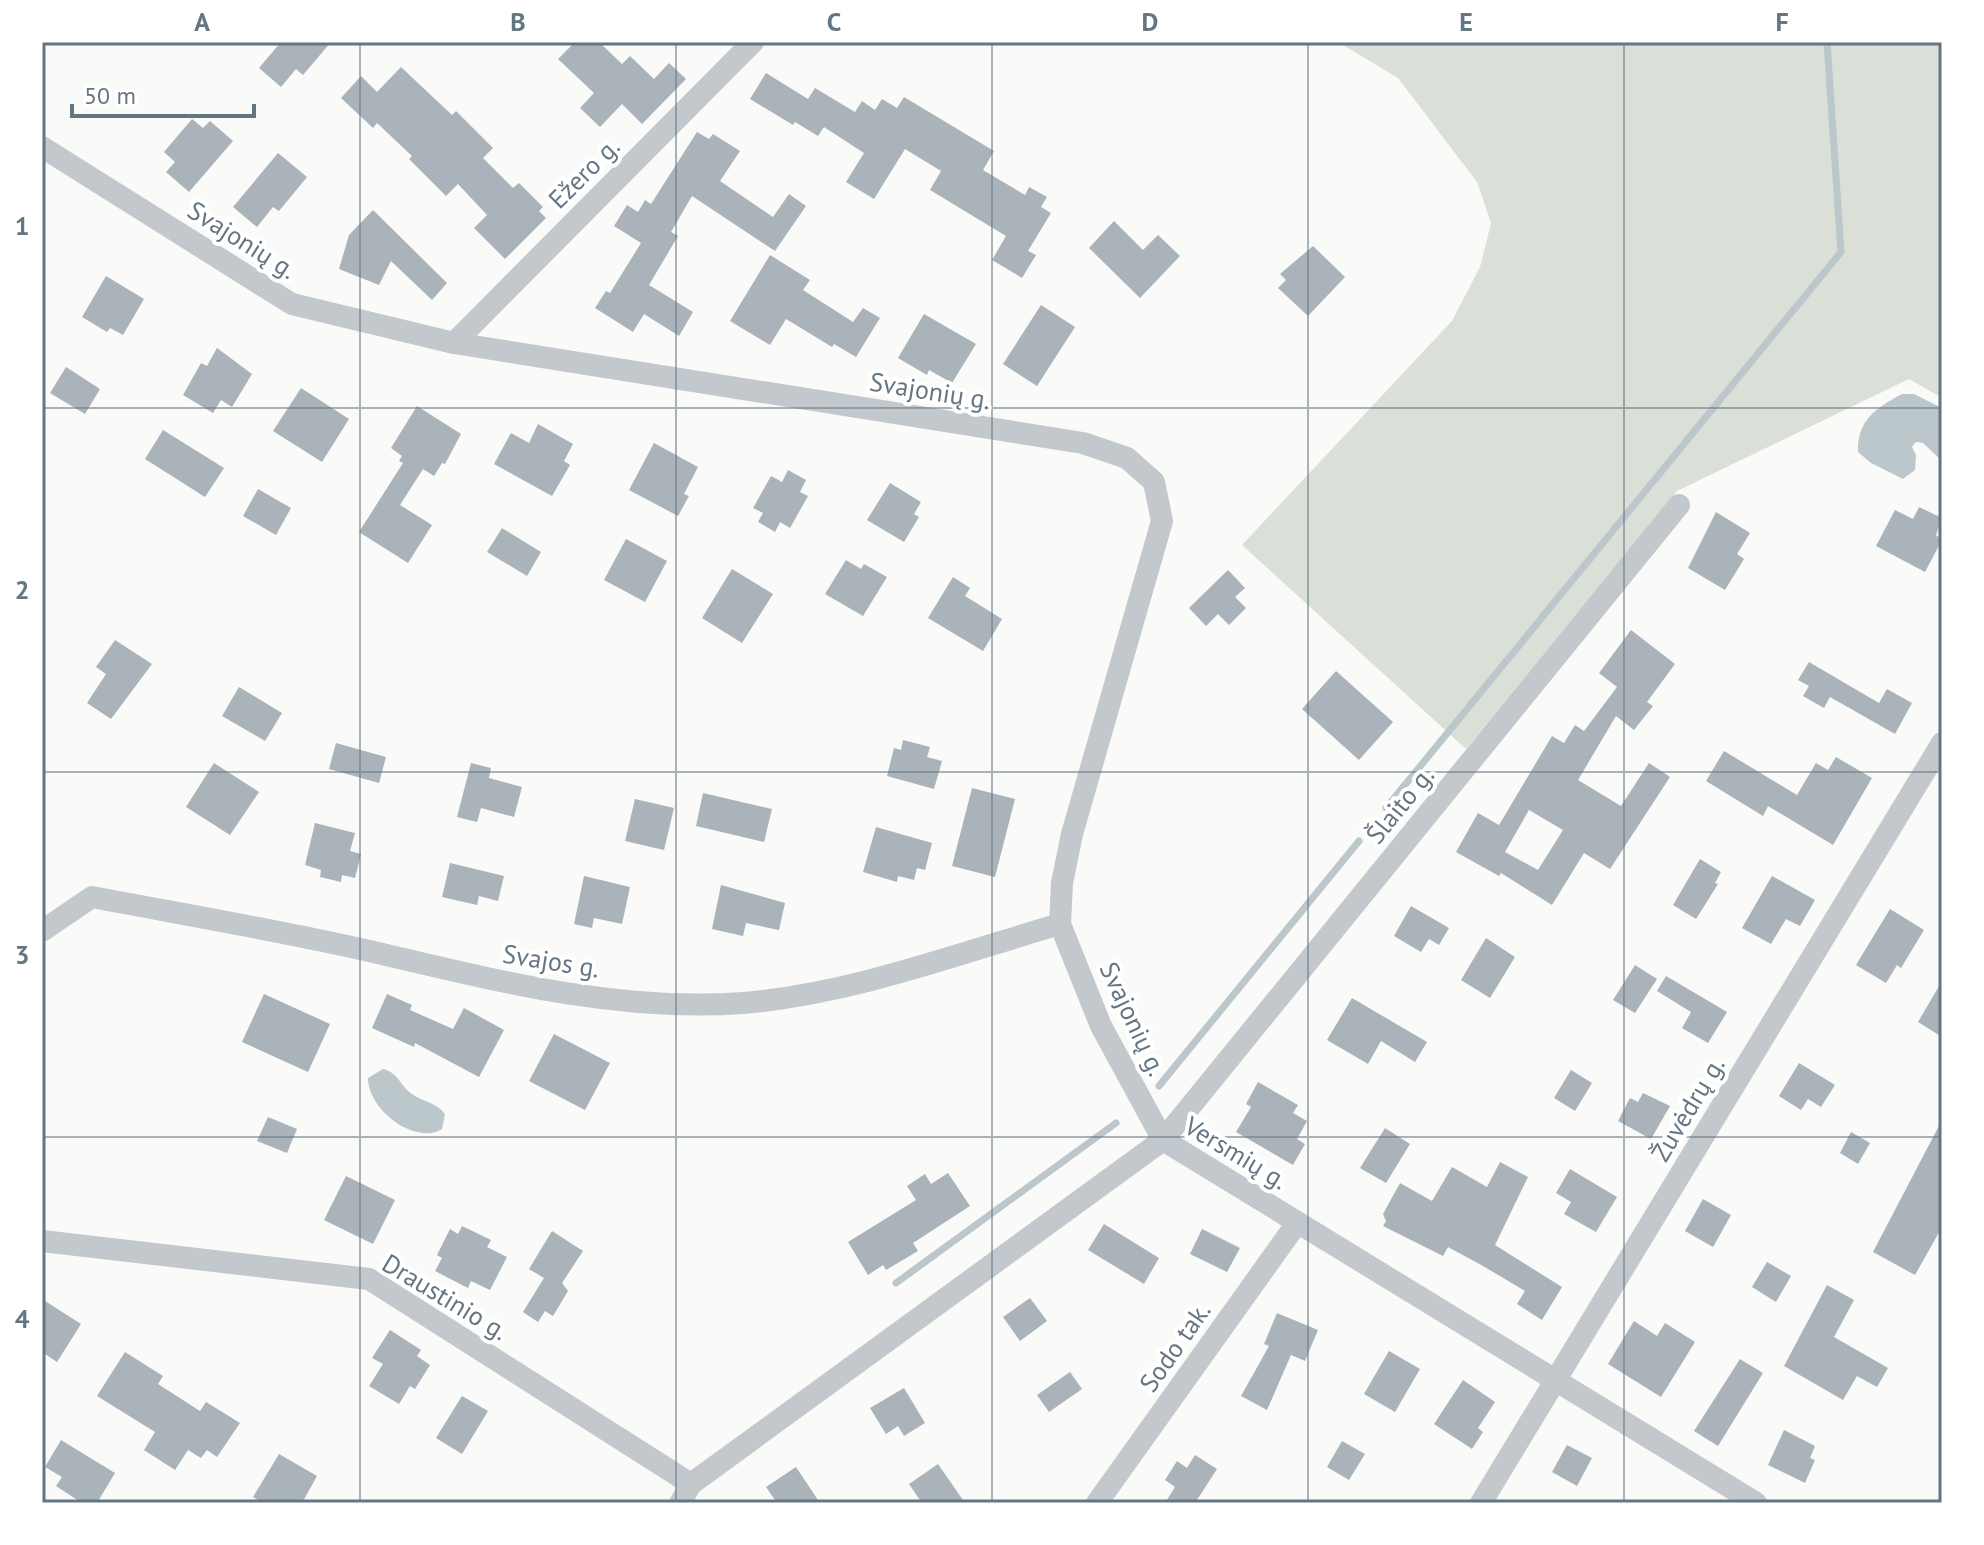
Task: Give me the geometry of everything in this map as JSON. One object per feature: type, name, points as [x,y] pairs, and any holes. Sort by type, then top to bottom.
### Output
[{"type":"street","name":"Ežero g.","points":[[454,343],[753,42]]},
{"type":"street","name":"Svajonių g.","points":[[42,147],[292,304],[454,343],[1083,443],[1127,458],[1154,482],[1162,521],[1072,834],[1062,883],[1060,924],[1101,1026],[1163,1140]]},
{"type":"street","name":"Šlaito g.","points":[[1163,1140],[1679,505]]},
{"type":"street","name":"Žuvėdrų g.","points":[[1481,1503],[1942,743]]},
{"type":"street","name":"Svajos g.","points":[[42,931],[92,897],[311,939],[517,987],[631,1001],[742,1003],[825,992],[1060,924]]},
{"type":"street","name":"Versmių g.","points":[[685,1494],[1163,1140],[1756,1503]]},
{"type":"street","name":"Sodo tak.","points":[[1097,1503],[1297,1223]]},
{"type":"street","name":"Draustinio g.","points":[[42,1241],[369,1279],[685,1494]]},
{"type":"shaded area","points":[[1338,42],[1942,42],[1942,398],[1909,379],[1677,491],[1466,749],[1242,545],[1452,321],[1480,267],[1491,223],[1477,182],[1398,78]]},
{"type":"shaded area","points":[[1902,394],[1914,394],[1942,408],[1942,461],[1923,443],[1916,442],[1912,447],[1916,455],[1915,470],[1903,479],[1871,463],[1858,452],[1861,431],[1870,416]]},
{"type":"shaded area","points":[[383,1069],[393,1073],[412,1094],[445,1114],[442,1129],[431,1133],[418,1132],[394,1121],[384,1112],[375,1101],[368,1078]]},
{"type":"building","points":[[281,42],[331,42],[303,75],[296,69],[281,87],[259,68]]},
{"type":"building","points":[[575,42],[599,42],[622,64],[630,56],[654,79],[669,63],[686,79],[642,124],[622,104],[600,127],[580,108],[594,93],[558,59]]},
{"type":"building","points":[[401,67],[452,115],[456,111],[493,148],[483,158],[513,188],[519,183],[543,207],[539,211],[546,218],[505,259],[474,228],[487,215],[458,184],[446,196],[409,159],[412,156],[377,123],[373,128],[341,98],[361,76],[377,92]]},
{"type":"building","points":[[766,73],[808,99],[815,88],[855,112],[862,101],[875,110],[882,99],[897,108],[904,97],[994,151],[983,170],[1025,195],[1029,187],[1047,197],[1041,207],[1051,213],[1028,251],[1036,255],[1022,278],[992,260],[1006,236],[930,190],[941,171],[905,149],[874,199],[846,182],[864,153],[824,127],[818,136],[750,99]]},
{"type":"building","points":[[192,119],[203,128],[210,121],[233,141],[189,192],[166,172],[175,162],[164,152]]},
{"type":"building","points":[[697,132],[709,139],[713,134],[740,151],[720,181],[773,217],[789,194],[806,206],[775,251],[692,196],[671,232],[678,236],[649,285],[693,312],[679,336],[644,314],[633,332],[595,308],[606,291],[610,293],[641,243],[614,226],[627,205],[638,212],[645,200],[651,204]]},
{"type":"building","points":[[278,153],[307,177],[279,211],[273,207],[257,227],[233,207]]},
{"type":"building","points":[[373,210],[447,283],[432,300],[391,261],[379,285],[339,269],[349,235]]},
{"type":"building","points":[[1114,221],[1143,250],[1158,235],[1180,256],[1140,298],[1089,248]]},
{"type":"building","points":[[1313,246],[1345,277],[1308,316],[1278,288],[1286,280],[1280,274]]},
{"type":"building","points":[[770,255],[810,280],[803,290],[853,322],[863,308],[880,318],[856,357],[834,344],[832,347],[786,319],[770,345],[730,321]]},
{"type":"building","points":[[106,276],[144,299],[123,335],[110,328],[107,332],[82,317]]},
{"type":"building","points":[[1041,305],[1075,327],[1037,386],[1003,364]]},
{"type":"building","points":[[924,314],[976,344],[952,383],[929,370],[927,375],[898,358]]},
{"type":"building","points":[[217,348],[252,374],[232,407],[221,400],[213,413],[183,395],[201,363],[207,366]]},
{"type":"building","points":[[66,367],[100,389],[85,414],[50,393]]},
{"type":"building","points":[[301,388],[349,419],[322,462],[273,431]]},
{"type":"building","points":[[417,406],[461,434],[445,464],[442,463],[434,476],[423,469],[400,505],[432,525],[408,563],[359,532],[403,463],[399,461],[402,456],[391,448]]},
{"type":"building","points":[[538,424],[573,444],[564,461],[570,465],[552,496],[494,464],[511,433],[529,443]]},
{"type":"building","points":[[163,430],[224,468],[205,497],[145,459]]},
{"type":"building","points":[[654,443],[698,467],[684,494],[689,496],[678,516],[629,490]]},
{"type":"building","points":[[788,470],[806,480],[800,492],[808,496],[790,528],[780,522],[775,532],[758,522],[763,513],[753,508],[771,476],[782,482]]},
{"type":"building","points":[[890,483],[921,502],[914,514],[919,517],[904,542],[867,520]]},
{"type":"building","points":[[258,489],[291,508],[276,535],[243,516]]},
{"type":"building","points":[[1919,507],[1942,518],[1936,535],[1942,540],[1925,572],[1876,546],[1895,510],[1913,519]]},
{"type":"building","points":[[1716,512],[1750,533],[1737,554],[1744,559],[1725,590],[1688,568]]},
{"type":"building","points":[[502,528],[541,552],[527,576],[487,552]]},
{"type":"building","points":[[626,539],[667,561],[645,602],[604,580]]},
{"type":"building","points":[[846,560],[861,569],[864,564],[887,577],[863,616],[825,594]]},
{"type":"building","points":[[732,569],[773,594],[742,643],[702,618]]},
{"type":"building","points":[[1228,570],[1245,588],[1235,597],[1246,608],[1229,625],[1218,614],[1206,626],[1189,608]]},
{"type":"building","points":[[953,577],[970,588],[965,596],[1002,619],[983,651],[928,618]]},
{"type":"building","points":[[1631,630],[1675,664],[1647,702],[1653,706],[1634,730],[1616,716],[1578,780],[1621,806],[1649,763],[1670,777],[1610,869],[1584,853],[1552,905],[1501,873],[1499,876],[1456,852],[1478,813],[1499,825],[1552,736],[1564,743],[1575,725],[1584,731],[1617,687],[1599,673]],"holes":[[[1529,810],[1563,830],[1538,870],[1505,852]]]},
{"type":"building","points":[[115,640],[152,664],[111,719],[87,703],[106,674],[96,667]]},
{"type":"building","points":[[1809,662],[1879,703],[1887,689],[1912,703],[1895,734],[1830,697],[1824,708],[1803,696],[1809,686],[1798,680]]},
{"type":"building","points":[[1336,671],[1393,722],[1359,760],[1302,709]]},
{"type":"building","points":[[239,687],[282,713],[265,741],[222,716]]},
{"type":"building","points":[[903,740],[930,747],[927,757],[942,761],[934,789],[887,776],[894,748],[901,750]]},
{"type":"building","points":[[336,743],[386,757],[379,783],[329,769]]},
{"type":"building","points":[[1724,751],[1797,795],[1816,763],[1828,770],[1836,757],[1872,778],[1833,845],[1768,806],[1763,816],[1706,781]]},
{"type":"building","points":[[214,763],[259,792],[230,835],[186,807]]},
{"type":"building","points":[[471,763],[491,768],[489,778],[522,787],[514,817],[481,808],[477,822],[457,817]]},
{"type":"building","points":[[972,788],[1015,799],[995,877],[952,866]]},
{"type":"building","points":[[703,793],[772,809],[764,842],[696,826]]},
{"type":"building","points":[[635,799],[674,808],[664,850],[625,841]]},
{"type":"building","points":[[315,823],[355,833],[350,851],[361,854],[355,878],[342,875],[341,882],[320,877],[321,870],[305,865]]},
{"type":"building","points":[[876,827],[932,843],[925,870],[917,868],[914,880],[898,876],[897,882],[863,872]]},
{"type":"building","points":[[1700,859],[1721,872],[1715,883],[1718,884],[1696,919],[1673,905]]},
{"type":"building","points":[[450,863],[504,876],[498,901],[479,896],[477,905],[442,897]]},
{"type":"building","points":[[584,876],[630,887],[622,924],[594,918],[592,928],[574,924]]},
{"type":"building","points":[[1772,876],[1815,900],[1800,926],[1786,919],[1771,944],[1742,928]]},
{"type":"building","points":[[721,885],[785,903],[779,930],[746,923],[743,936],[712,929]]},
{"type":"building","points":[[1411,906],[1449,928],[1439,945],[1429,939],[1421,952],[1394,936]]},
{"type":"building","points":[[1890,909],[1924,930],[1901,968],[1897,965],[1886,983],[1856,965]]},
{"type":"building","points":[[1486,938],[1515,957],[1490,998],[1461,980]]},
{"type":"building","points":[[1635,965],[1657,979],[1635,1013],[1613,1000]]},
{"type":"building","points":[[1666,976],[1727,1012],[1708,1043],[1682,1028],[1691,1012],[1657,991]]},
{"type":"building","points":[[1942,981],[1942,1037],[1918,1022]]},
{"type":"building","points":[[264,994],[330,1024],[308,1072],[242,1042]]},
{"type":"building","points":[[387,994],[412,1005],[410,1010],[453,1029],[464,1008],[504,1030],[479,1077],[415,1043],[414,1047],[372,1028]]},
{"type":"building","points":[[1352,998],[1427,1042],[1415,1062],[1381,1041],[1368,1064],[1327,1040]]},
{"type":"building","points":[[554,1034],[610,1063],[585,1110],[529,1081]]},
{"type":"building","points":[[1799,1063],[1835,1085],[1821,1107],[1808,1099],[1801,1110],[1779,1096]]},
{"type":"building","points":[[1571,1070],[1592,1083],[1575,1111],[1554,1098]]},
{"type":"building","points":[[1258,1082],[1298,1105],[1293,1113],[1307,1121],[1297,1139],[1305,1144],[1293,1165],[1236,1132],[1251,1107],[1246,1104]]},
{"type":"building","points":[[1643,1093],[1670,1106],[1651,1139],[1618,1121],[1630,1098],[1638,1102]]},
{"type":"building","points":[[268,1117],[297,1129],[287,1153],[257,1141]]},
{"type":"building","points":[[1942,1120],[1942,1227],[1915,1275],[1873,1252]]},
{"type":"building","points":[[1385,1128],[1410,1144],[1386,1183],[1360,1168]]},
{"type":"building","points":[[1851,1132],[1870,1143],[1858,1164],[1840,1153]]},
{"type":"building","points":[[1500,1162],[1528,1177],[1495,1245],[1562,1287],[1542,1320],[1517,1304],[1525,1291],[1483,1266],[1448,1247],[1443,1256],[1383,1226],[1386,1221],[1383,1214],[1400,1183],[1432,1201],[1452,1167],[1487,1187]]},
{"type":"building","points":[[1570,1169],[1617,1197],[1596,1232],[1564,1214],[1571,1202],[1556,1193]]},
{"type":"building","points":[[948,1173],[970,1206],[913,1243],[918,1251],[886,1270],[883,1265],[868,1275],[848,1242],[916,1200],[907,1186],[925,1174],[931,1184]]},
{"type":"building","points":[[346,1176],[395,1200],[373,1244],[324,1220]]},
{"type":"building","points":[[1703,1199],[1731,1215],[1713,1247],[1685,1231]]},
{"type":"building","points":[[1104,1224],[1159,1258],[1144,1284],[1088,1250]]},
{"type":"building","points":[[462,1226],[491,1240],[487,1247],[507,1257],[490,1290],[471,1281],[468,1288],[435,1271],[442,1258],[437,1255],[450,1229],[458,1234]]},
{"type":"building","points":[[1202,1229],[1240,1248],[1227,1272],[1190,1254]]},
{"type":"building","points":[[552,1231],[583,1251],[562,1283],[568,1291],[553,1316],[545,1311],[538,1322],[523,1312],[544,1278],[529,1269]]},
{"type":"building","points":[[1767,1262],[1791,1276],[1776,1302],[1752,1287]]},
{"type":"building","points":[[1827,1285],[1854,1300],[1834,1337],[1888,1368],[1877,1387],[1857,1376],[1843,1400],[1784,1366]]},
{"type":"building","points":[[1030,1298],[1047,1321],[1020,1341],[1003,1317]]},
{"type":"building","points":[[42,1299],[81,1324],[57,1362],[42,1352]]},
{"type":"building","points":[[1277,1313],[1318,1330],[1305,1361],[1291,1355],[1267,1410],[1241,1396],[1269,1346],[1264,1344]]},
{"type":"building","points":[[1634,1321],[1657,1336],[1665,1323],[1695,1342],[1661,1397],[1608,1364]]},
{"type":"building","points":[[390,1330],[421,1350],[417,1356],[430,1365],[415,1389],[410,1386],[399,1404],[369,1386],[383,1364],[372,1358]]},
{"type":"building","points":[[1389,1351],[1420,1369],[1395,1412],[1364,1394]]},
{"type":"building","points":[[125,1352],[163,1376],[158,1384],[200,1411],[206,1402],[240,1423],[217,1457],[207,1450],[201,1458],[188,1450],[175,1470],[144,1450],[155,1432],[97,1396]]},
{"type":"building","points":[[1740,1359],[1763,1373],[1718,1446],[1694,1431]]},
{"type":"building","points":[[1070,1372],[1082,1389],[1049,1412],[1037,1395]]},
{"type":"building","points":[[1463,1380],[1495,1402],[1478,1428],[1483,1432],[1472,1449],[1434,1424]]},
{"type":"building","points":[[904,1388],[925,1423],[904,1436],[898,1426],[886,1434],[870,1408]]},
{"type":"building","points":[[462,1396],[488,1411],[462,1454],[436,1438]]},
{"type":"building","points":[[1784,1430],[1815,1446],[1810,1458],[1815,1460],[1805,1483],[1768,1465]]},
{"type":"building","points":[[61,1440],[115,1473],[97,1503],[82,1503],[56,1486],[62,1477],[45,1467]]},
{"type":"building","points":[[1342,1441],[1365,1454],[1349,1480],[1327,1467]]},
{"type":"building","points":[[1567,1445],[1592,1458],[1577,1486],[1552,1472]]},
{"type":"building","points":[[279,1454],[317,1476],[302,1503],[263,1503],[253,1497]]},
{"type":"building","points":[[1195,1455],[1217,1469],[1195,1503],[1165,1503],[1175,1487],[1165,1480],[1177,1461],[1187,1468]]},
{"type":"building","points":[[938,1464],[965,1503],[922,1503],[909,1484]]},
{"type":"building","points":[[796,1467],[820,1503],[777,1503],[766,1487]]},
{"type":"waterway","points":[[1386,808],[1841,252],[1827,42]]},
{"type":"waterway","points":[[1159,1086],[1359,841]]},
{"type":"waterway","points":[[896,1283],[1116,1123]]}]
